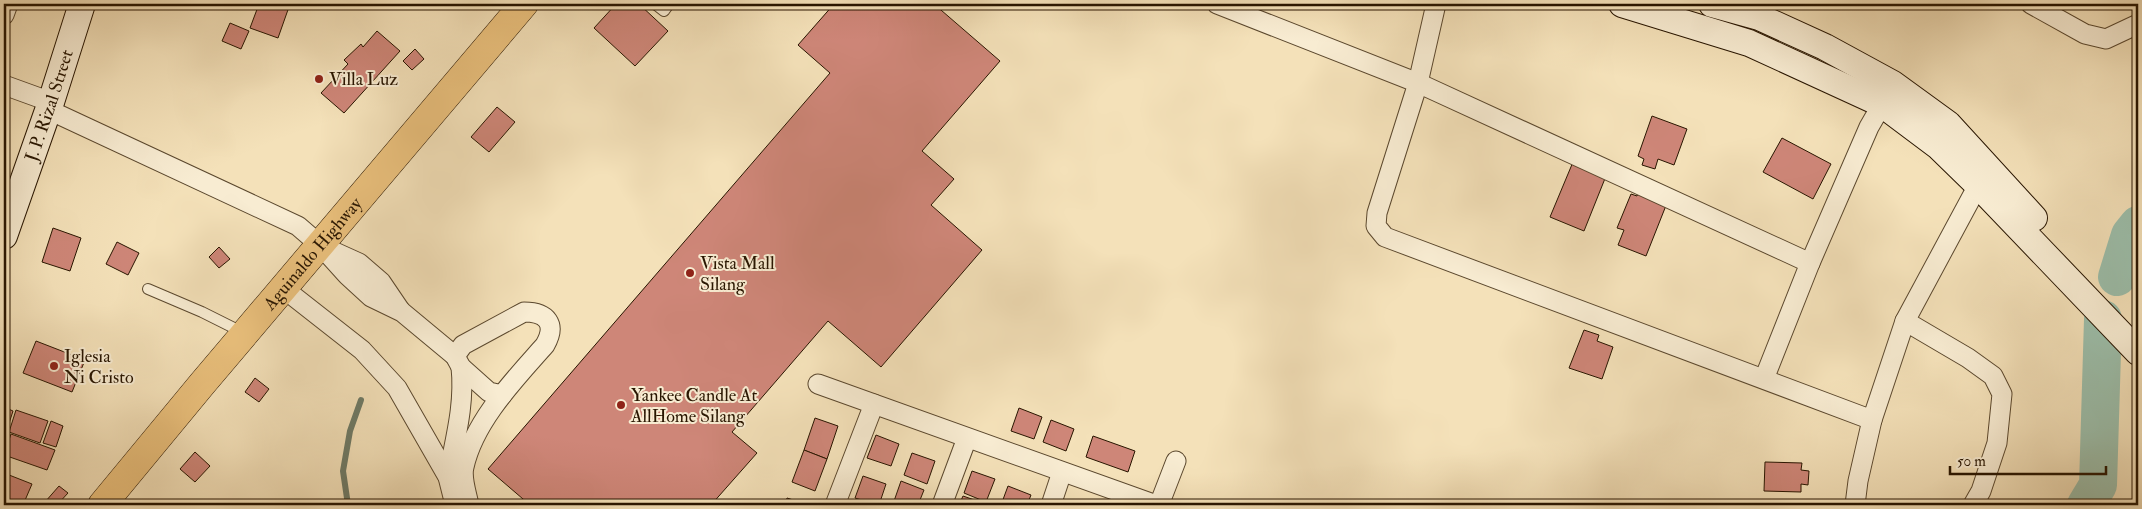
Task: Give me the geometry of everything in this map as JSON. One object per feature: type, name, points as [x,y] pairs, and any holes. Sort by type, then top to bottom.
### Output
[{"type":"main road","name":"Aguinaldo Highway","points":[[102,505],[524,4]]},
{"type":"street","points":[[4,15],[8,4]]},
{"type":"street","name":"J. P. Rizal Street","points":[[4,236],[50,106],[82,4]]},
{"type":"street","points":[[1217,4],[1418,83],[1810,263]]},
{"type":"street","points":[[1436,4],[1418,83],[1377,213],[1376,226],[1385,237],[1872,420]]},
{"type":"street","points":[[1622,4],[1749,43],[1888,94]]},
{"type":"street","points":[[1712,4],[1761,11],[1825,47],[1888,94],[1938,146],[1983,176],[2127,324],[2138,352]]},
{"type":"street","points":[[2031,4],[2085,34],[2106,39],[2138,24]]},
{"type":"street","points":[[1749,43],[1761,11]]},
{"type":"street","points":[[4,85],[298,226],[320,245],[347,275],[371,296],[402,312],[458,361],[489,392],[502,395]]},
{"type":"street","points":[[1764,379],[1810,263],[1869,127],[1888,94]]},
{"type":"street","points":[[1855,505],[1858,481],[1872,420],[1905,321],[1983,176]]},
{"type":"street","points":[[283,288],[362,350],[397,388],[448,476],[454,505]]},
{"type":"street","points":[[448,476],[459,423],[463,389],[458,361],[463,345],[524,312],[535,312],[545,316],[551,328],[550,336],[545,345],[502,395],[480,430],[463,469],[469,505]]},
{"type":"street","points":[[1905,321],[1968,358],[1993,376],[2002,394],[1997,443],[1981,490],[1973,505]]},
{"type":"street","points":[[818,384],[1157,505],[1176,461]]},
{"type":"street","points":[[835,505],[874,404]]},
{"type":"street","points":[[942,505],[967,438]]},
{"type":"street","points":[[1050,505],[1062,472]]},
{"type":"lane","points":[[654,4],[664,11],[669,4]]},
{"type":"lane","points":[[148,289],[202,312],[245,334]]},
{"type":"building","points":[[259,4],[290,4],[278,38],[250,28]]},
{"type":"building","points":[[616,4],[639,4],[668,31],[635,66],[594,28]]},
{"type":"building","points":[[834,4],[934,4],[1000,61],[922,151],[954,179],[931,205],[982,250],[881,367],[828,321],[732,432],[757,453],[711,505],[530,505],[488,469],[830,73],[798,45]]},
{"type":"building","points":[[230,23],[249,31],[241,49],[222,41]]},
{"type":"building","points":[[377,31],[400,51],[344,113],[321,93],[348,64],[344,60],[361,44],[363,47]]},
{"type":"building","points":[[415,49],[424,59],[412,70],[403,61]]},
{"type":"building","points":[[497,107],[515,122],[489,152],[471,137]]},
{"type":"building","points":[[1652,116],[1687,129],[1674,165],[1658,159],[1655,169],[1642,165],[1644,159],[1638,156]]},
{"type":"building","points":[[1782,138],[1831,164],[1813,199],[1763,172]]},
{"type":"building","points":[[1573,162],[1606,176],[1584,231],[1550,217]]},
{"type":"building","points":[[1639,192],[1667,203],[1646,256],[1618,245],[1624,230],[1617,228],[1631,194],[1637,196]]},
{"type":"building","points":[[53,228],[81,238],[70,271],[42,262]]},
{"type":"building","points":[[117,242],[139,253],[128,275],[106,264]]},
{"type":"building","points":[[219,247],[230,259],[219,268],[209,257]]},
{"type":"building","points":[[1584,330],[1599,335],[1597,341],[1613,347],[1602,379],[1569,368]]},
{"type":"building","name":"Iglesia Ni Cristo","points":[[36,341],[85,360],[72,392],[23,373]]},
{"type":"building","points":[[255,378],[269,389],[259,402],[245,392]]},
{"type":"building","points":[[4,407],[13,411],[5,436],[4,436]]},
{"type":"building","points":[[1019,408],[1042,417],[1034,439],[1011,431]]},
{"type":"building","points":[[16,410],[48,421],[40,443],[9,432]]},
{"type":"building","points":[[815,418],[838,426],[827,459],[804,450]]},
{"type":"building","points":[[1051,420],[1074,429],[1066,451],[1043,442]]},
{"type":"building","points":[[51,421],[63,426],[56,447],[43,443]]},
{"type":"building","points":[[11,434],[55,450],[47,470],[4,455]]},
{"type":"building","points":[[876,435],[899,444],[891,466],[867,458]]},
{"type":"building","points":[[1093,436],[1135,451],[1128,472],[1086,457]]},
{"type":"building","points":[[804,450],[827,459],[815,491],[792,482]]},
{"type":"building","points":[[195,452],[210,466],[195,482],[180,469]]},
{"type":"building","points":[[912,453],[935,461],[927,484],[904,475]]},
{"type":"building","points":[[1765,462],[1802,463],[1801,470],[1809,471],[1808,485],[1801,484],[1801,492],[1764,491]]},
{"type":"building","points":[[972,471],[995,479],[986,502],[964,493]]},
{"type":"building","points":[[4,473],[32,484],[23,505],[15,505],[4,501]]},
{"type":"building","points":[[863,476],[886,484],[879,505],[855,498]]},
{"type":"building","points":[[901,481],[924,490],[918,505],[893,504]]},
{"type":"building","points":[[59,486],[68,493],[57,505],[49,505],[45,502]]},
{"type":"building","points":[[1008,486],[1031,495],[1027,505],[1001,505]]},
{"type":"building","points":[[963,496],[986,504],[959,505]]},
{"type":"building","points":[[787,498],[809,505],[785,505]]},
{"type":"waterway","points":[[2117,277],[2130,235],[2138,225]]},
{"type":"waterway","points":[[2086,505],[2098,485],[2103,319]]},
{"type":"waterway","points":[[348,505],[343,471],[350,431],[361,400]]},
{"type":"place","name":"Villa Luz","points":[[319,79]]},
{"type":"place","name":"Vista Mall Silang","points":[[690,273]]},
{"type":"place","name":"Iglesia Ni Cristo","points":[[54,366]]},
{"type":"place","name":"Yankee Candle At AllHome Silang","points":[[621,405]]}]
